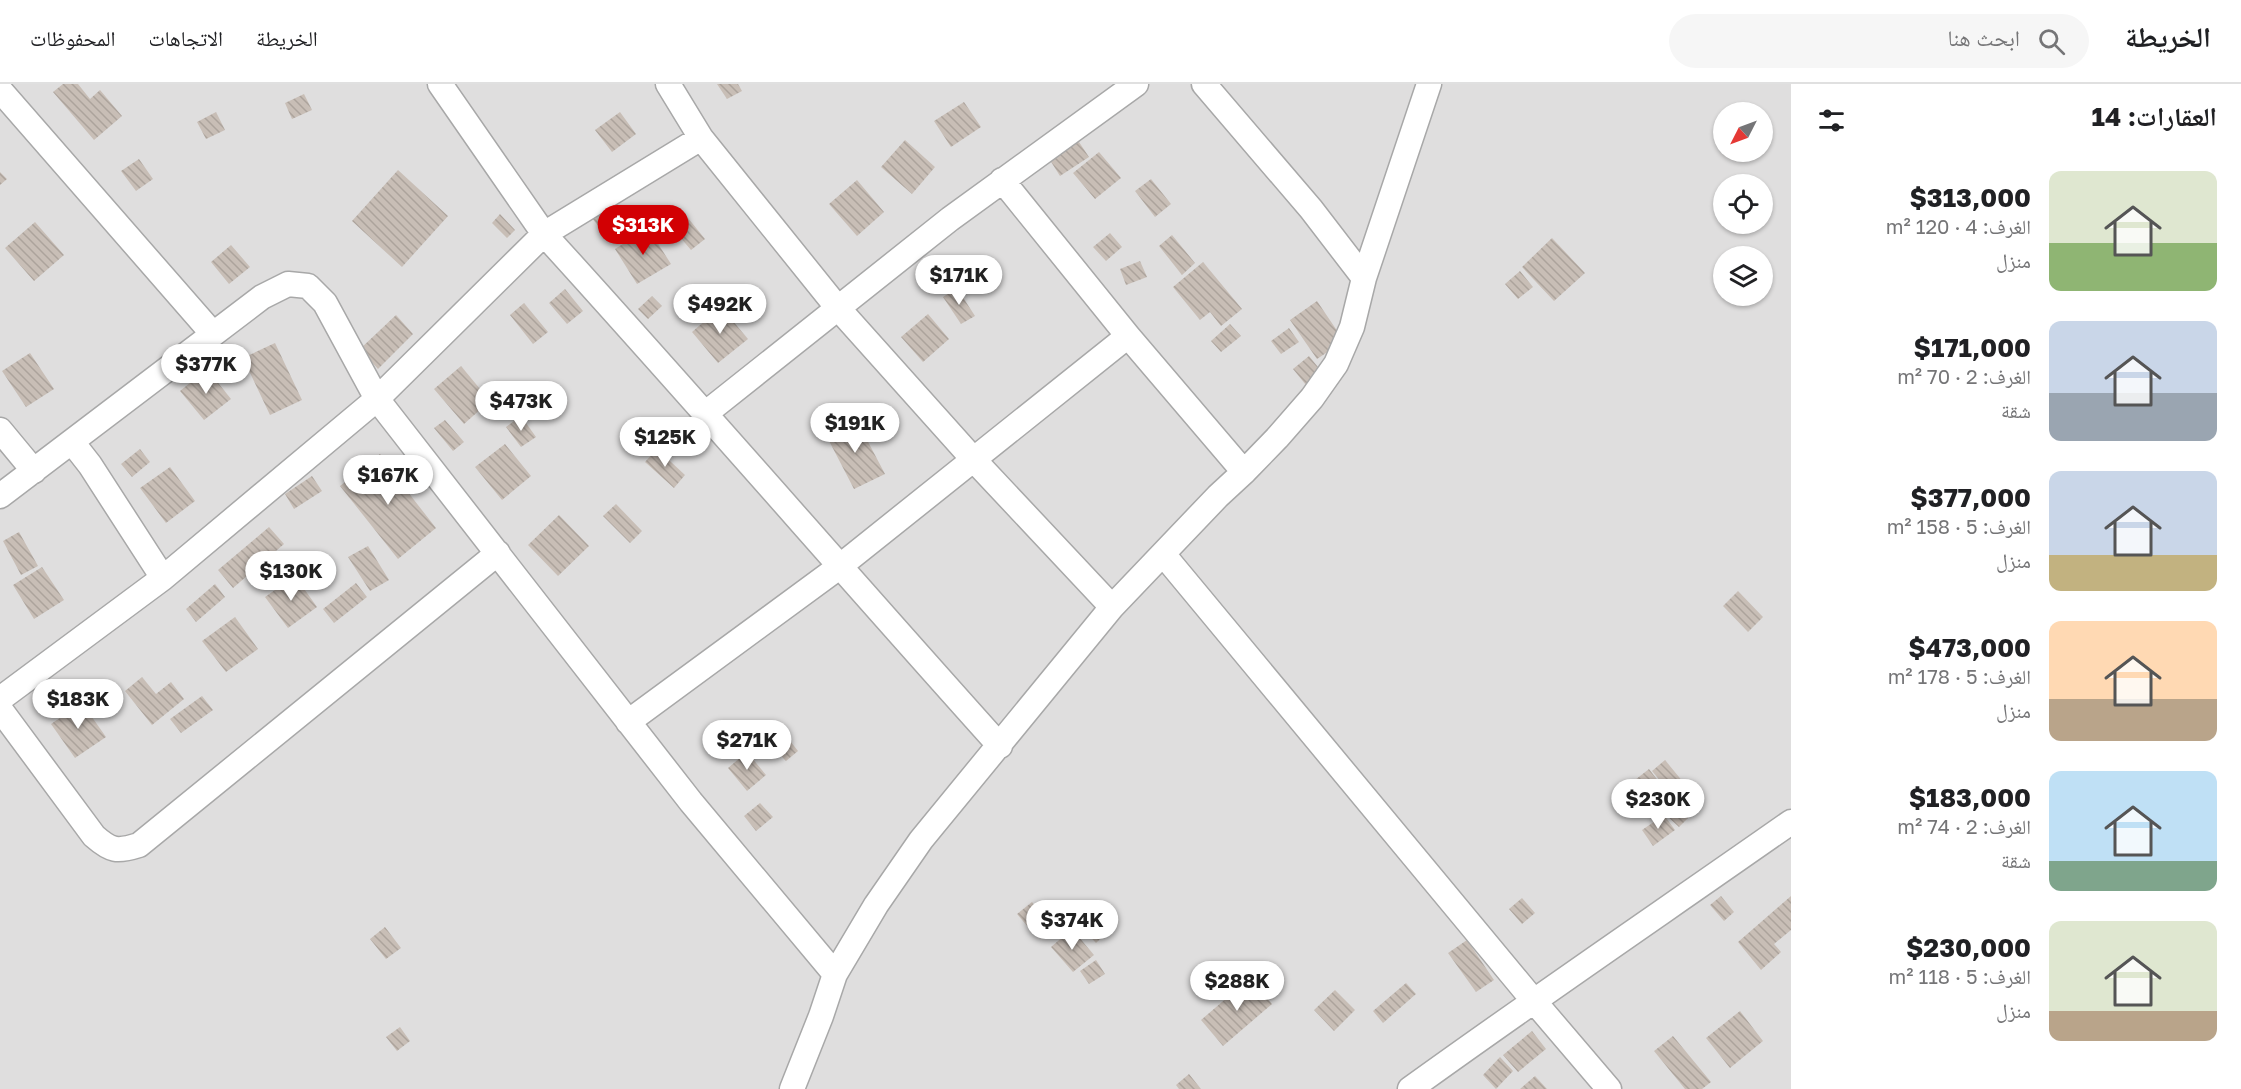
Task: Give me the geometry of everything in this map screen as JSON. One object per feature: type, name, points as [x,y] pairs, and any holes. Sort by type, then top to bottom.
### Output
[{"type":"street","points":[[440,84],[544,234],[706,413],[839,567],[1000,746]]},
{"type":"street","points":[[668,84],[700,138],[837,308],[1112,607]]},
{"type":"street","points":[[706,413],[1002,180],[1136,84]]},
{"type":"street","points":[[1204,84],[1311,209],[1364,278]]},
{"type":"street","points":[[792,1089],[835,975],[876,905],[921,840],[1112,607],[1218,496],[1244,472],[1312,398],[1336,364],[1352,327],[1364,278],[1429,84]]},
{"type":"street","points":[[0,90],[213,334]]},
{"type":"street","points":[[0,699],[163,578],[377,399],[544,234],[700,138]]},
{"type":"street","points":[[1002,180],[1128,336],[1244,472]]},
{"type":"street","points":[[0,496],[72,442],[98,419],[262,297],[288,284],[308,286],[325,303],[377,399],[691,802],[835,975]]},
{"type":"street","points":[[628,722],[839,567],[1128,336]]},
{"type":"street","points":[[0,430],[34,471]]},
{"type":"street","points":[[72,442],[90,465],[163,578]]},
{"type":"street","points":[[0,709],[94,836],[114,850],[132,848],[139,845],[498,553]]},
{"type":"street","points":[[1162,554],[1609,1089]]},
{"type":"street","points":[[1410,1089],[1533,1000],[1611,949],[1791,822]]},
{"type":"shaded area","points":[[0,84],[1791,84],[1791,1089],[0,1089]]},
{"type":"building","points":[[63,84],[78,84],[90,99],[100,90],[122,116],[94,140],[53,92]]},
{"type":"building","points":[[717,84],[738,84],[742,91],[727,99]]},
{"type":"building","points":[[304,94],[312,110],[292,119],[285,103]]},
{"type":"building","points":[[964,102],[981,127],[951,147],[934,121]]},
{"type":"building","points":[[216,112],[225,130],[206,139],[197,122]]},
{"type":"building","points":[[620,112],[636,134],[612,152],[595,130]]},
{"type":"building","points":[[1077,139],[1089,157],[1060,176],[1048,157]]},
{"type":"building","points":[[905,140],[935,167],[912,194],[881,167]]},
{"type":"building","points":[[1099,152],[1121,178],[1095,199],[1073,173]]},
{"type":"building","points":[[139,159],[153,179],[136,191],[121,171]]},
{"type":"building","points":[[398,170],[448,216],[402,267],[352,221]]},
{"type":"building","points":[[0,172],[7,179],[0,185]]},
{"type":"building","points":[[1151,179],[1171,204],[1155,217],[1135,191]]},
{"type":"building","points":[[857,180],[884,212],[857,236],[829,204]]},
{"type":"building","points":[[605,196],[618,213],[600,228],[586,211]]},
{"type":"building","points":[[500,214],[515,230],[507,238],[492,223]]},
{"type":"building","points":[[688,218],[705,239],[691,250],[674,230]]},
{"type":"building","points":[[35,222],[64,255],[34,281],[5,248]]},
{"type":"building","points":[[648,228],[671,264],[637,284],[615,249]]},
{"type":"building","points":[[1110,233],[1122,247],[1106,261],[1093,247]]},
{"type":"building","points":[[1172,235],[1195,263],[1182,275],[1159,246]]},
{"type":"building","points":[[1552,238],[1585,273],[1554,301],[1522,267]]},
{"type":"building","points":[[231,245],[250,267],[229,284],[211,262]]},
{"type":"building","points":[[1140,261],[1147,277],[1126,285],[1120,269]]},
{"type":"building","points":[[1203,262],[1242,309],[1221,326],[1210,312],[1200,320],[1173,287]]},
{"type":"building","points":[[1520,271],[1533,287],[1518,299],[1505,284]]},
{"type":"building","points":[[957,288],[975,316],[961,324],[943,297]]},
{"type":"building","points":[[565,289],[583,311],[567,324],[549,303]]},
{"type":"building","points":[[652,296],[662,306],[648,319],[638,309]]},
{"type":"building","points":[[1317,301],[1344,341],[1317,359],[1290,320]]},
{"type":"building","points":[[524,303],[548,332],[533,344],[510,315]]},
{"type":"building","points":[[721,307],[748,339],[718,363],[692,332]]},
{"type":"building","points":[[928,314],[949,339],[923,362],[901,337]]},
{"type":"building","points":[[396,315],[413,334],[378,369],[360,349]]},
{"type":"building","points":[[1230,324],[1241,336],[1221,352],[1211,341]]},
{"type":"building","points":[[1289,328],[1299,342],[1281,354],[1271,341]]},
{"type":"building","points":[[275,343],[302,400],[270,415],[243,358]]},
{"type":"building","points":[[30,353],[54,389],[26,407],[2,371]]},
{"type":"building","points":[[1309,356],[1322,372],[1306,385],[1293,369]]},
{"type":"building","points":[[461,366],[490,401],[464,424],[434,389]]},
{"type":"building","points":[[207,369],[231,399],[204,420],[180,391]]},
{"type":"building","points":[[521,416],[536,437],[521,447],[506,427]]},
{"type":"building","points":[[856,419],[885,474],[854,489],[826,435]]},
{"type":"building","points":[[445,420],[464,442],[453,451],[434,428]]},
{"type":"building","points":[[505,444],[531,476],[502,500],[475,467]]},
{"type":"building","points":[[140,449],[150,462],[132,477],[121,464]]},
{"type":"building","points":[[657,449],[685,475],[674,488],[645,462]]},
{"type":"building","points":[[380,454],[409,489],[407,491],[436,528],[398,559],[340,486]]},
{"type":"building","points":[[170,467],[195,501],[166,523],[140,488]]},
{"type":"building","points":[[312,476],[322,491],[294,509],[285,494]]},
{"type":"building","points":[[616,504],[642,531],[630,543],[603,516]]},
{"type":"building","points":[[559,515],[589,546],[558,576],[528,545]]},
{"type":"building","points":[[269,527],[284,544],[233,588],[218,570]]},
{"type":"building","points":[[19,532],[38,566],[21,575],[3,541]]},
{"type":"building","points":[[368,546],[389,580],[370,591],[348,557]]},
{"type":"building","points":[[42,567],[64,600],[34,619],[13,585]]},
{"type":"building","points":[[295,576],[317,607],[288,628],[265,597]]},
{"type":"building","points":[[356,583],[367,597],[334,623],[323,609]]},
{"type":"building","points":[[215,584],[225,597],[196,622],[186,609]]},
{"type":"building","points":[[1738,591],[1763,617],[1748,632],[1723,606]]},
{"type":"building","points":[[235,617],[258,649],[226,672],[202,641]]},
{"type":"building","points":[[142,677],[156,694],[171,682],[184,699],[152,725],[125,691]]},
{"type":"building","points":[[202,696],[213,710],[181,733],[170,719]]},
{"type":"building","points":[[82,703],[106,737],[75,758],[51,724]]},
{"type":"building","points":[[787,737],[798,751],[786,761],[774,748]]},
{"type":"building","points":[[747,752],[766,775],[747,791],[728,768]]},
{"type":"building","points":[[1665,760],[1688,788],[1675,798],[1652,771]]},
{"type":"building","points":[[1649,769],[1662,786],[1640,804],[1626,787]]},
{"type":"building","points":[[760,803],[773,817],[756,831],[744,816]]},
{"type":"building","points":[[1676,803],[1690,816],[1679,827],[1666,815]]},
{"type":"building","points":[[1664,815],[1675,830],[1653,846],[1642,830]]},
{"type":"building","points":[[1721,896],[1734,912],[1724,921],[1710,905]]},
{"type":"building","points":[[1791,896],[1791,930],[1774,944],[1781,952],[1761,970],[1738,942]]},
{"type":"building","points":[[1522,898],[1535,913],[1522,924],[1509,909]]},
{"type":"building","points":[[1032,902],[1048,922],[1034,934],[1017,914]]},
{"type":"building","points":[[1089,912],[1108,931],[1096,943],[1078,924]]},
{"type":"building","points":[[385,927],[401,948],[386,959],[370,939]]},
{"type":"building","points":[[1072,929],[1094,955],[1073,972],[1051,947]]},
{"type":"building","points":[[1467,940],[1494,980],[1476,992],[1448,953]]},
{"type":"building","points":[[1096,960],[1105,974],[1089,984],[1080,971]]},
{"type":"building","points":[[1250,978],[1272,1004],[1223,1046],[1201,1020]]},
{"type":"building","points":[[1406,983],[1416,994],[1383,1023],[1373,1011]]},
{"type":"building","points":[[1335,990],[1355,1010],[1334,1031],[1314,1010]]},
{"type":"building","points":[[1740,1011],[1763,1041],[1730,1068],[1706,1038]]},
{"type":"building","points":[[400,1027],[410,1041],[397,1051],[386,1037]]},
{"type":"building","points":[[1532,1031],[1546,1049],[1518,1072],[1503,1055]]},
{"type":"building","points":[[1673,1036],[1711,1082],[1702,1089],[1685,1089],[1654,1051]]},
{"type":"building","points":[[1500,1057],[1513,1071],[1496,1089],[1483,1075]]},
{"type":"building","points":[[1189,1074],[1201,1089],[1179,1089],[1176,1085]]},
{"type":"building","points":[[1535,1076],[1547,1089],[1520,1089]]}]
